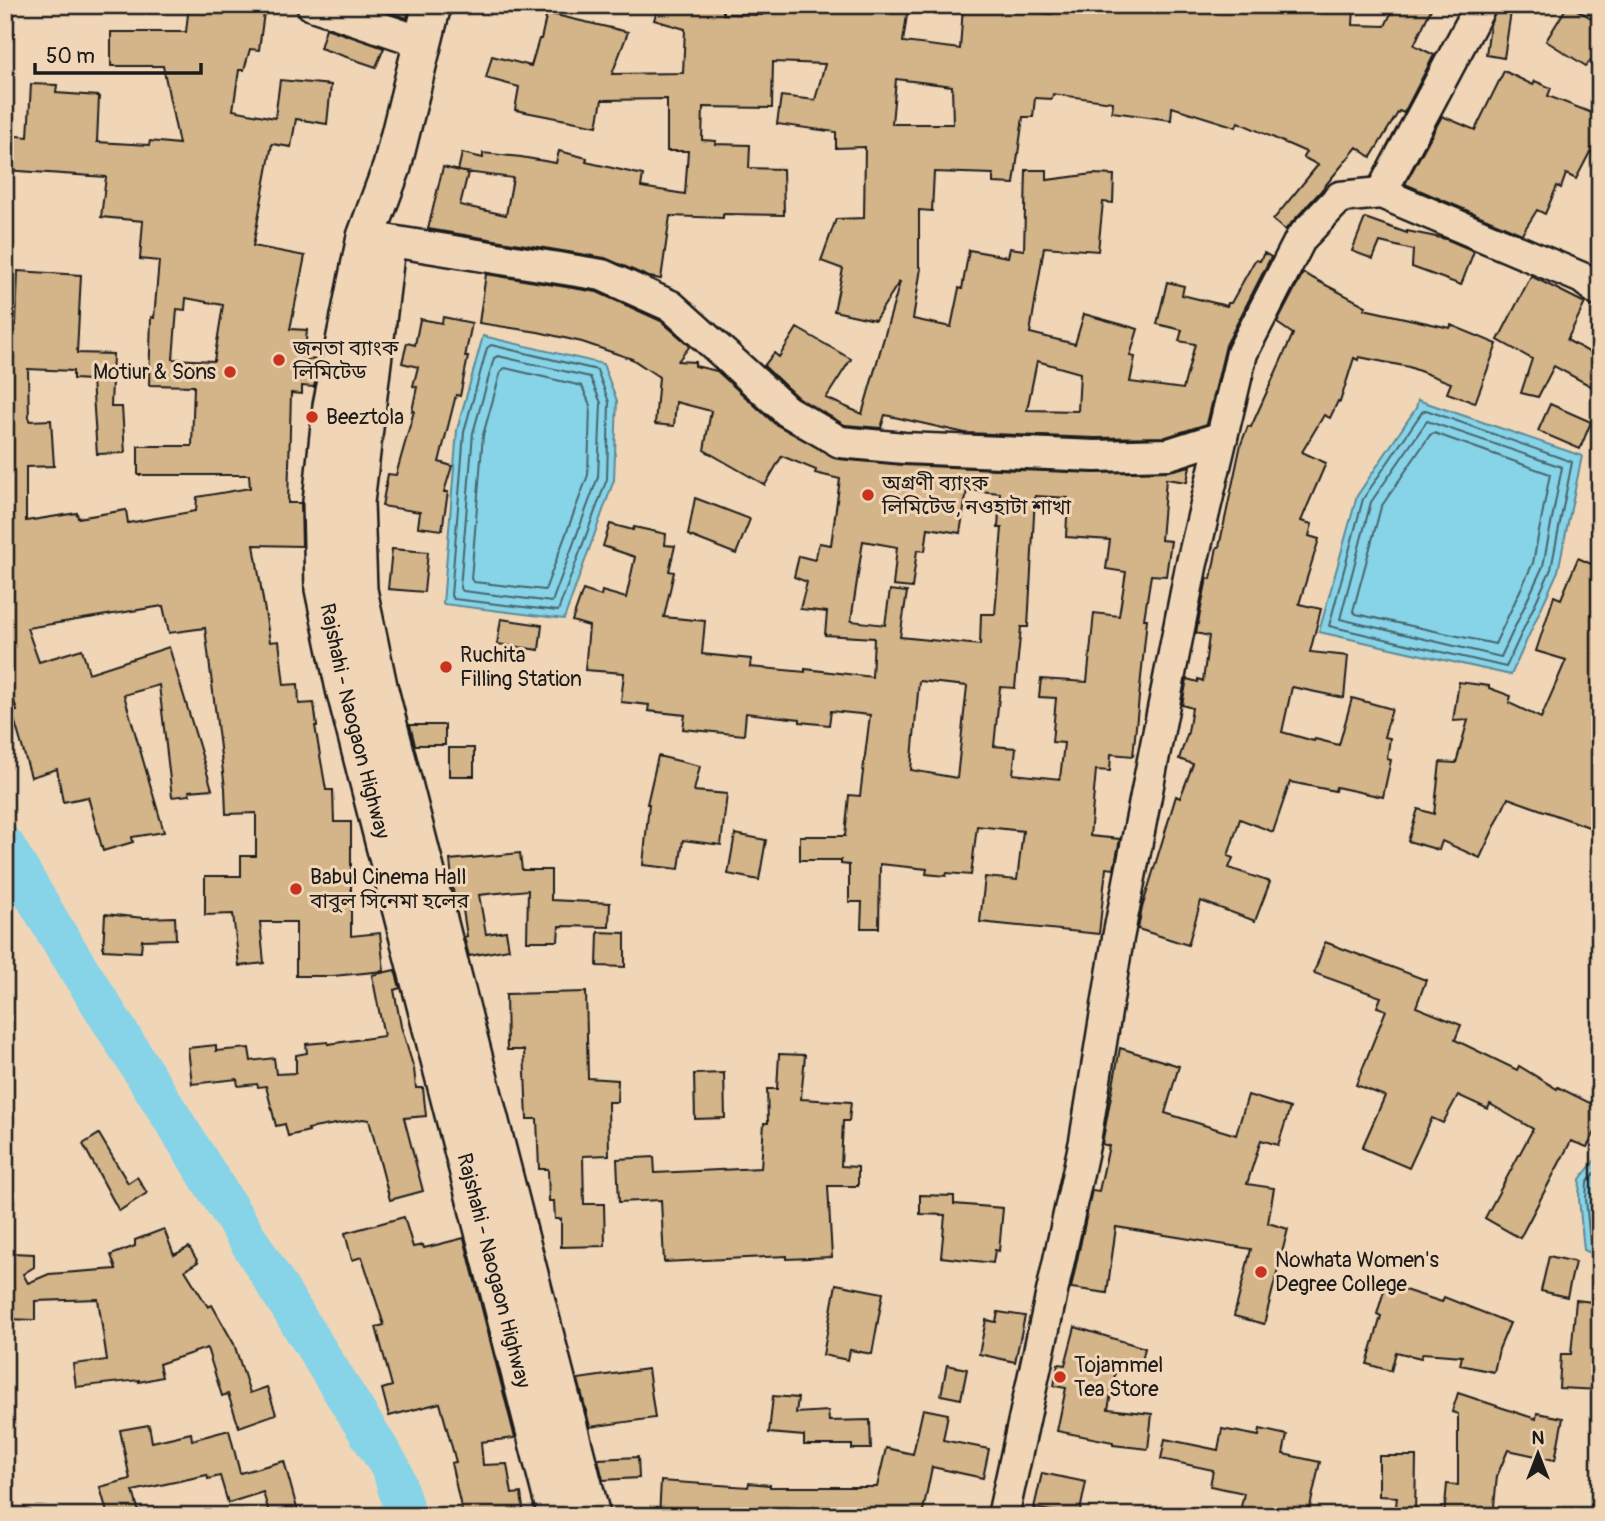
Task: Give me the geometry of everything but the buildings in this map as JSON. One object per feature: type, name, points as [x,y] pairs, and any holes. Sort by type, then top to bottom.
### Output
[{"type":"main road","name":"Rajshahi - Naogaon Highway","points":[[432,5],[391,167],[376,239],[332,406],[322,502],[324,589],[348,703],[557,1516]]},
{"type":"main road","name":"Rajshahi - Naogaon Highway","points":[[376,239],[355,502],[358,590],[378,686],[591,1516]]},
{"type":"street","points":[[312,5],[422,42]]},
{"type":"street","points":[[1381,193],[1481,5]]},
{"type":"street","points":[[1003,1516],[1085,1141],[1118,938],[1191,567],[1242,353],[1301,238],[1340,197],[1381,193],[1582,278],[1600,292]]},
{"type":"street","points":[[376,239],[602,275],[614,280],[671,306],[787,411],[839,442],[904,448],[1095,456],[1169,454],[1222,437]]},
{"type":"water","points":[[483,336],[603,364],[617,401],[614,480],[564,619],[443,604],[457,430]]},
{"type":"water","points":[[1418,400],[1582,456],[1558,571],[1511,675],[1319,632],[1357,496],[1416,408]]},
{"type":"water","points":[[1600,1146],[1600,1257],[1584,1250],[1579,1199],[1580,1179],[1595,1160]]},
{"type":"waterway","points":[[5,846],[57,934],[392,1470],[406,1516]]},
{"type":"place","name":"জনতা ব্যাংক লিমিটেড","points":[[279,360]]},
{"type":"place","name":"Motiur & Sons","points":[[230,372]]},
{"type":"place","name":"Beeztola","points":[[312,417]]},
{"type":"place","name":"অগ্রণী ব্যাংক লিমিটেড, নওহাটা শাখা","points":[[868,495]]},
{"type":"place","name":"Ruchita Filling Station","points":[[446,667]]},
{"type":"place","name":"Babul Cinema Hall বাবুল সিনেমা হলের","points":[[296,889]]},
{"type":"place","name":"Nowhata Women's Degree College","points":[[1261,1272]]},
{"type":"place","name":"Tojammel Tea Store","points":[[1060,1377]]}]
